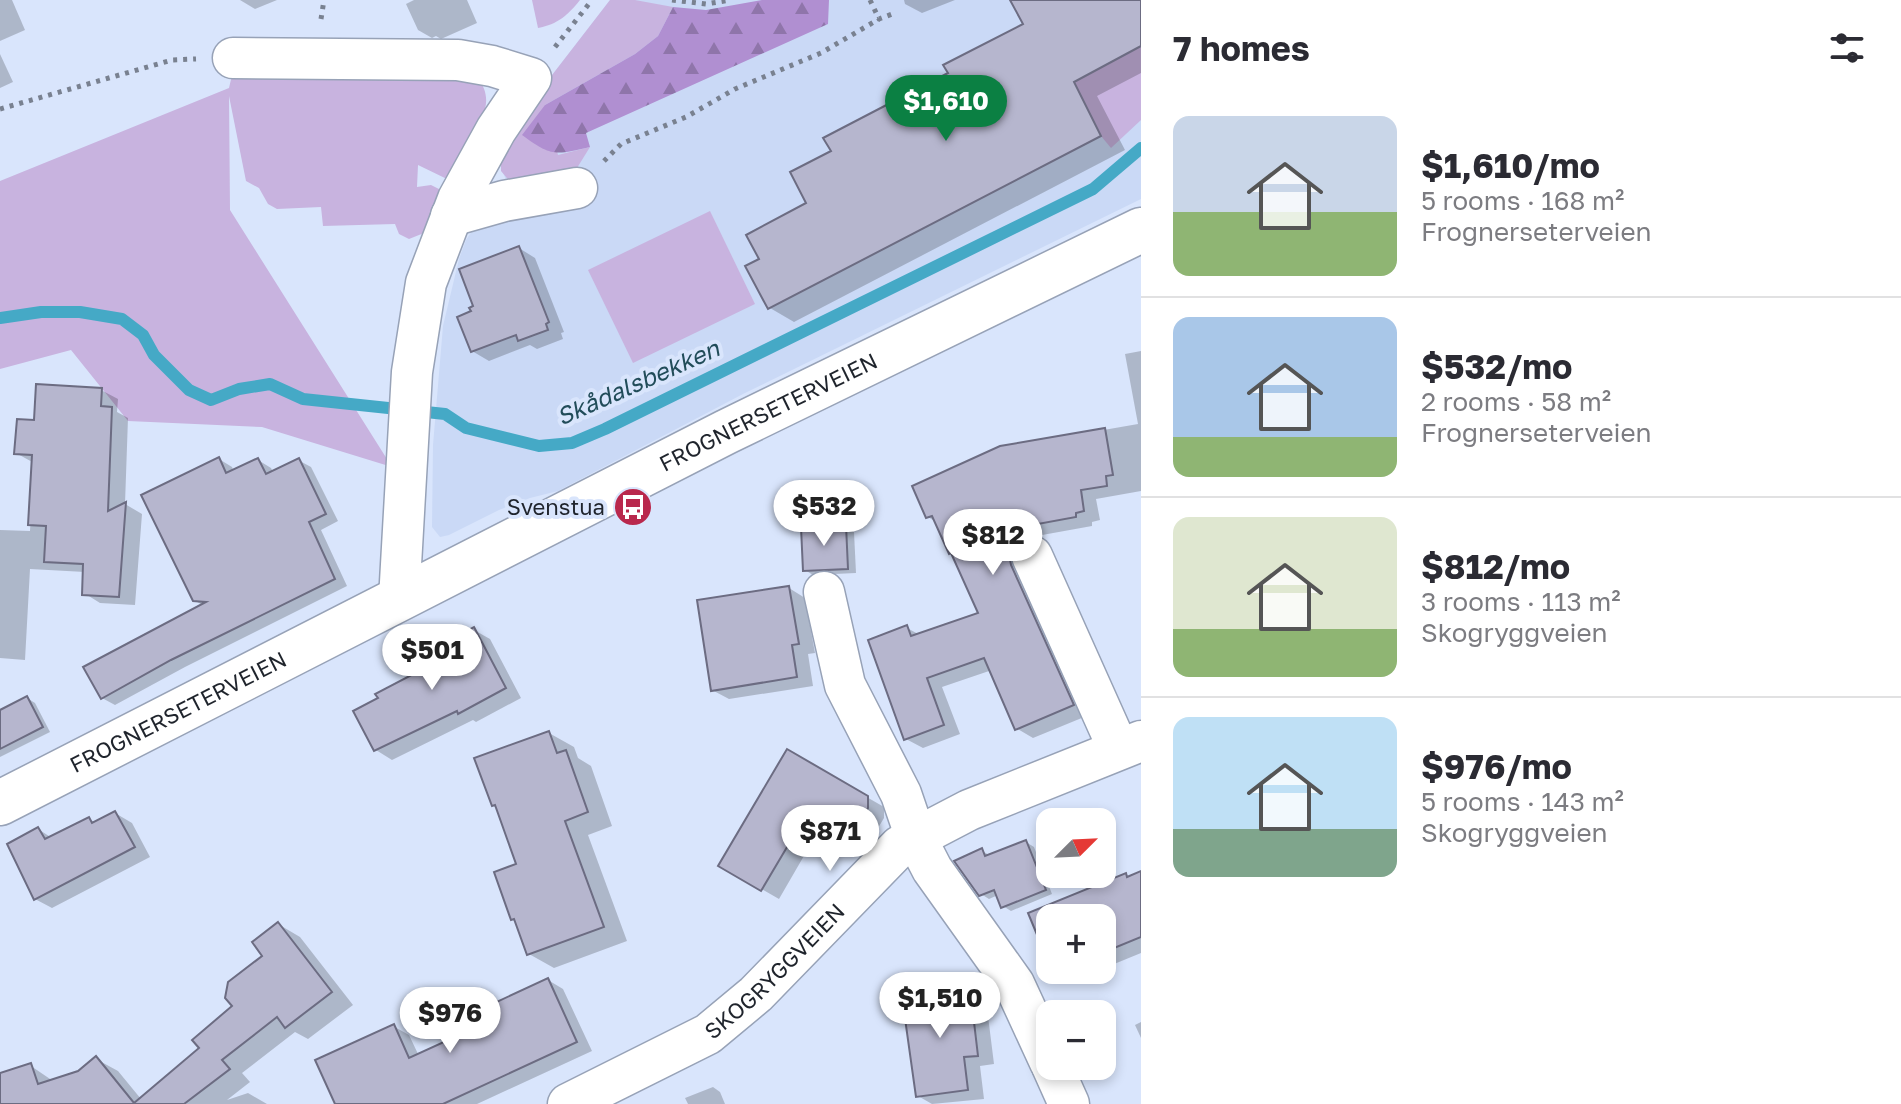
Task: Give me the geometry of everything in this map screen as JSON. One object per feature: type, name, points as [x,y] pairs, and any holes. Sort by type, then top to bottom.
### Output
[{"type":"main road","name":"FROGNERSETERVEIEN","points":[[0,803],[726,432],[1141,230]]},
{"type":"street","points":[[233,58],[458,60],[531,78],[496,130],[451,216],[426,283],[412,372],[399,600]]},
{"type":"street","points":[[451,216],[504,201],[577,188]]},
{"type":"street","points":[[1032,556],[1130,744]]},
{"type":"street","points":[[824,592],[845,685],[901,794],[916,838],[932,869],[1014,984],[1036,1032]]},
{"type":"street","name":"SKOGRYGGVEIEN","points":[[568,1104],[708,1034],[756,994],[900,846],[969,810],[1130,744]]},
{"type":"street","points":[[1058,1080],[1069,1104]]},
{"type":"path","points":[[531,78],[592,0]]},
{"type":"path","points":[[672,0],[706,4],[731,0]]},
{"type":"path","points":[[870,0],[879,19]]},
{"type":"path","points":[[577,188],[621,144],[686,117],[735,89],[821,53],[895,13]]},
{"type":"path","points":[[0,109],[172,60],[233,58]]},
{"type":"shaded area","points":[[532,0],[580,0],[562,18],[538,28]]},
{"type":"shaded area","points":[[610,0],[1141,0],[1141,199],[743,394],[558,491],[499,510],[440,537],[432,527],[433,445],[443,326],[459,259],[466,240],[506,180],[500,165],[549,79]]},
{"type":"shaded area","points":[[610,0],[635,0],[673,7],[658,36],[635,54],[545,105],[558,155],[590,147],[577,168],[564,174],[511,183],[501,171],[501,157],[549,79]]},
{"type":"shaded area","points":[[1141,46],[1141,120],[1111,148],[1101,136],[1074,82]]},
{"type":"shaded area","points":[[233,71],[478,78],[484,89],[485,109],[449,180],[418,165],[417,187],[431,185],[443,191],[424,233],[409,239],[399,234],[395,224],[323,226],[321,207],[277,209],[268,204],[259,188],[246,181],[229,96],[230,210],[392,467],[262,427],[128,421],[71,350],[0,369],[0,181],[229,88]]},
{"type":"shaded area","points":[[710,211],[755,304],[633,363],[588,270]]},
{"type":"green space","points":[[762,0],[829,0],[828,24],[586,133],[590,147],[569,152],[547,151],[522,135],[545,105],[635,54],[658,36],[673,7],[706,10]]},
{"type":"building","points":[[1010,0],[1141,0],[1141,46],[1074,82],[1101,136],[768,309],[745,266],[759,259],[746,235],[806,203],[790,172],[831,151],[823,138],[948,73],[943,65],[1023,24]]},
{"type":"building","points":[[519,246],[549,322],[546,324],[548,330],[518,341],[516,335],[471,352],[457,317],[471,311],[469,308],[473,306],[459,269]]},
{"type":"building","points":[[36,384],[102,388],[101,406],[112,407],[108,511],[126,502],[119,597],[82,595],[83,564],[44,562],[46,526],[28,525],[32,455],[14,454],[17,419],[34,420]]},
{"type":"building","points":[[1105,428],[1113,475],[1106,476],[1107,486],[1081,490],[1084,511],[1076,513],[1076,517],[1005,530],[1012,546],[1009,554],[1011,565],[1074,705],[1015,730],[984,658],[927,678],[944,725],[904,740],[868,640],[907,625],[911,636],[978,613],[932,516],[926,518],[912,486],[1000,446]]},
{"type":"building","points":[[219,457],[226,473],[258,458],[266,474],[299,458],[326,514],[309,522],[335,579],[171,660],[101,699],[83,667],[206,602],[193,601],[141,495]]},
{"type":"building","points":[[846,525],[848,569],[803,571],[801,527]]},
{"type":"building","points":[[789,586],[799,644],[792,645],[797,677],[711,691],[697,600]]},
{"type":"building","points":[[474,627],[506,688],[458,714],[457,711],[374,751],[353,711],[378,698],[375,694],[446,657],[440,645]]},
{"type":"building","points":[[27,696],[43,727],[0,749],[0,710]]},
{"type":"building","points":[[549,731],[557,753],[566,750],[588,812],[565,821],[604,927],[527,955],[494,872],[516,864],[474,758]]},
{"type":"building","points":[[787,749],[868,796],[868,808],[849,840],[806,815],[761,891],[718,866]]},
{"type":"building","points":[[115,811],[135,847],[34,900],[7,844],[38,827],[45,839],[89,817],[92,823]]},
{"type":"building","points":[[1026,840],[1036,865],[1036,888],[1046,890],[1001,908],[994,890],[979,896],[954,861],[982,848],[985,856]]},
{"type":"building","points":[[1141,871],[1141,937],[1116,947],[1116,904],[1050,904],[1089,888],[1116,888],[1116,877],[1126,873],[1127,877]]},
{"type":"building","points":[[1036,910],[1036,932],[1028,913]]},
{"type":"building","points":[[278,922],[332,992],[285,1028],[277,1017],[222,1060],[230,1069],[184,1104],[0,1104],[0,1073],[31,1063],[38,1084],[78,1071],[96,1056],[134,1103],[199,1048],[192,1040],[232,1006],[225,998],[228,982],[262,956],[252,942]]},
{"type":"building","points":[[548,978],[577,1042],[443,1104],[335,1104],[315,1060],[394,1024],[409,1058],[479,1026],[473,1013]]},
{"type":"building","points":[[970,988],[978,1056],[964,1057],[968,1090],[916,1097],[902,997]]},
{"type":"waterway","name":"Skådalsbekken","points":[[0,318],[41,312],[80,312],[122,319],[143,335],[154,355],[189,390],[211,400],[239,389],[270,384],[303,399],[445,414],[466,428],[539,446],[572,443],[1093,189],[1141,148]]},
{"type":"place","name":"Svenstua","points":[[633,507]]}]
